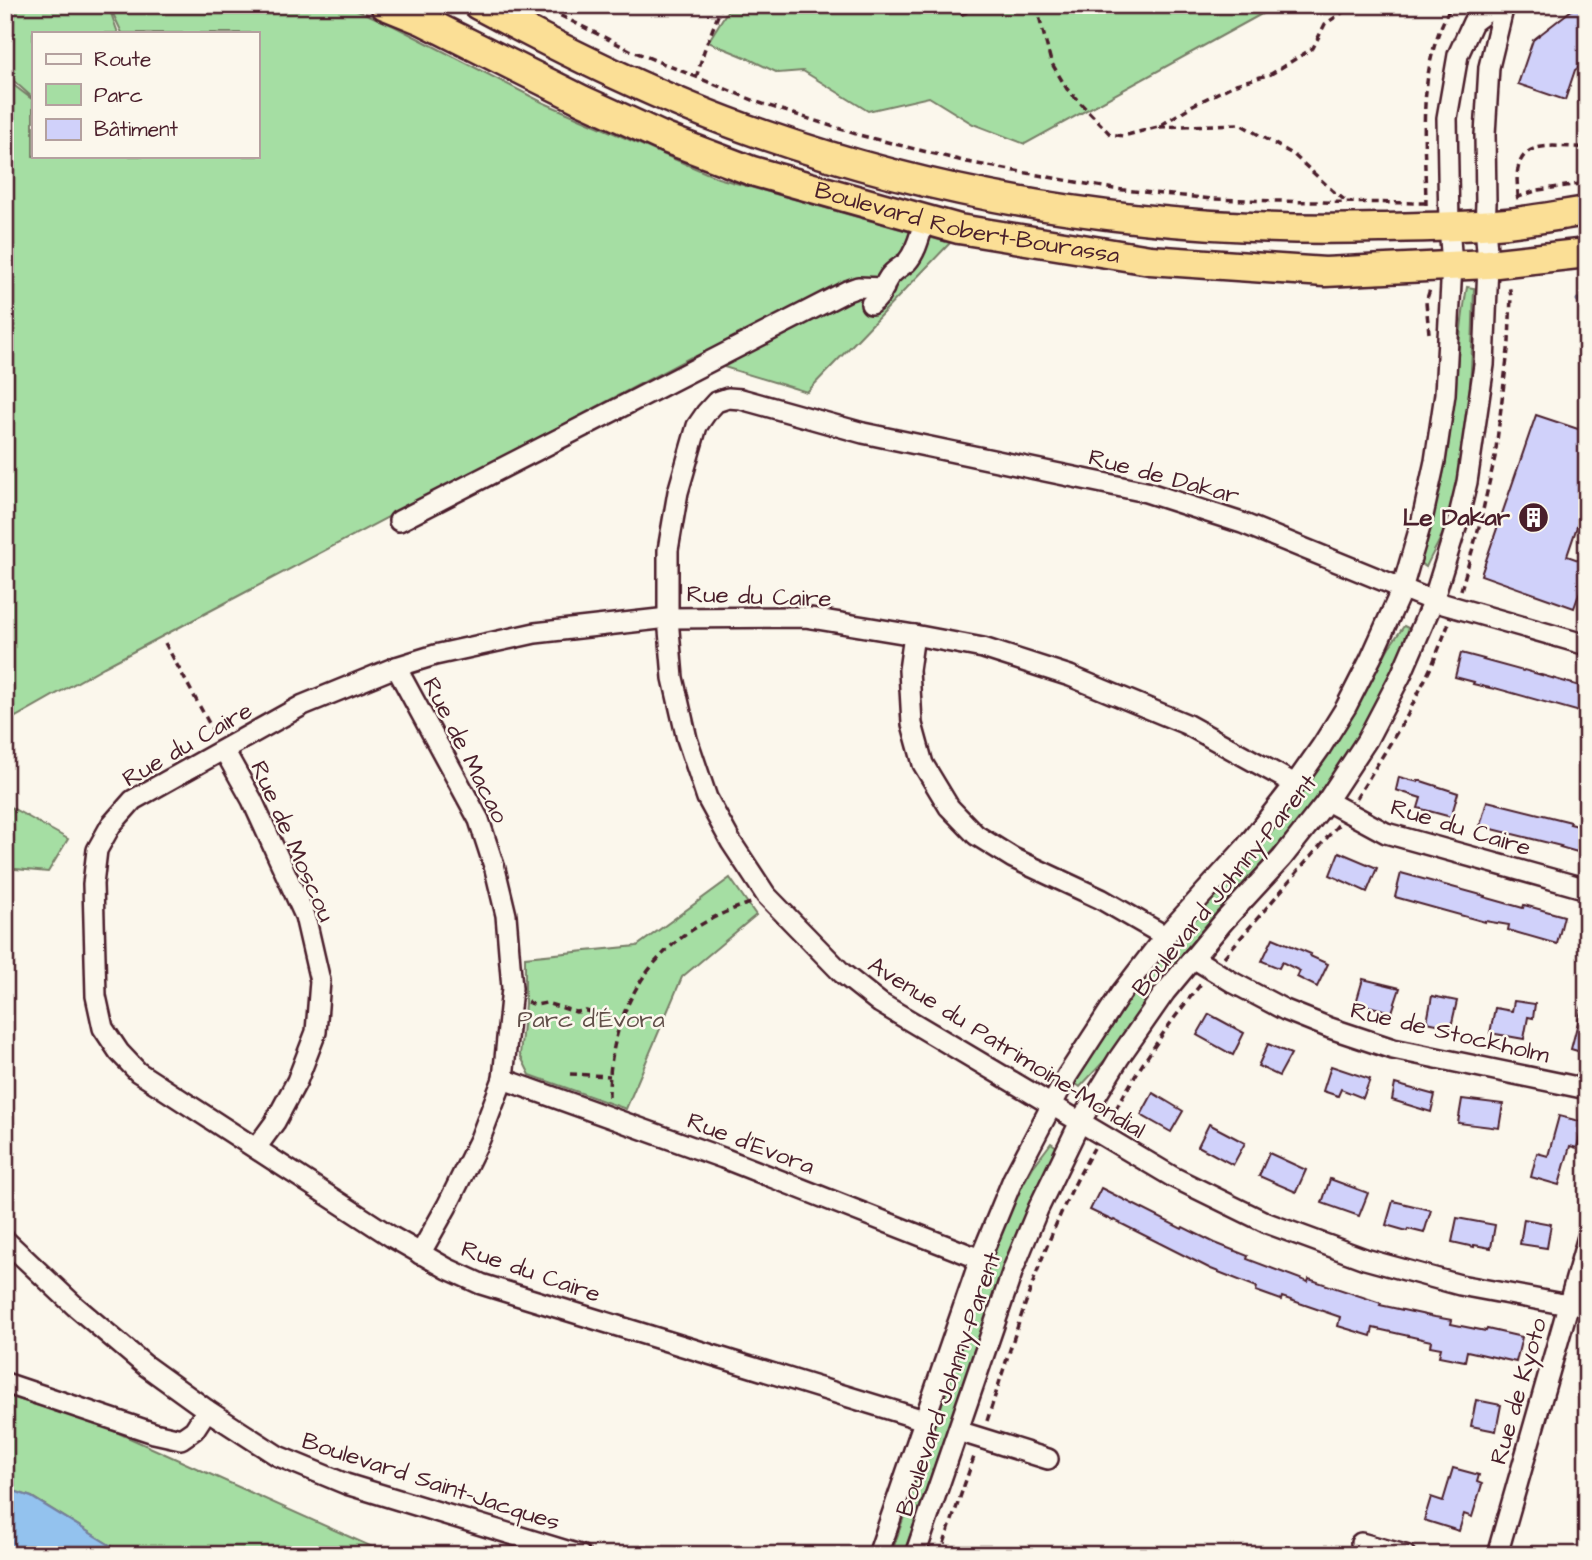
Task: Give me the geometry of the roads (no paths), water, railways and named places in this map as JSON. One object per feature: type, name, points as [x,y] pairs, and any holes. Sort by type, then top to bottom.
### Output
[{"type":"highway","name":"Boulevard Robert-Bourassa","points":[[385,5],[422,20],[665,138],[752,171],[959,229],[1150,260],[1325,272],[1452,265],[1498,273],[1587,253]]},
{"type":"highway","name":"Boulevard Robert-Bourassa","points":[[478,5],[624,78],[723,119],[861,165],[961,191],[1086,214],[1156,222],[1324,230],[1485,225],[1587,211]]},
{"type":"street","name":"Boulevard Johnny-Parent","points":[[878,1555],[980,1259],[1013,1179],[1067,1076],[1089,1039],[1164,936],[1244,849],[1321,747],[1371,659],[1402,589],[1422,520],[1435,461],[1445,394],[1452,265],[1447,118],[1458,55],[1473,22],[1496,5]]},
{"type":"street","name":"Boulevard Johnny-Parent","points":[[915,1555],[1014,1268],[1038,1209],[1080,1122],[1119,1058],[1165,992],[1224,921],[1282,858],[1327,801],[1373,729],[1433,601],[1467,482],[1498,273],[1485,225],[1485,135],[1489,67],[1504,5]]},
{"type":"street","points":[[871,304],[878,299],[887,279],[912,255],[925,220]]},
{"type":"street","points":[[399,521],[847,290],[884,288]]},
{"type":"street","name":"Rue de Dakar","points":[[716,402],[728,398],[741,399],[863,433],[1146,492],[1242,523],[1433,601],[1587,645]]},
{"type":"street","name":"Avenue du Patrimoine-Mondial","points":[[716,402],[697,426],[678,492],[668,550],[668,618],[673,678],[687,739],[707,798],[731,842],[766,895],[842,973],[880,1003],[1173,1177],[1267,1223],[1365,1259],[1460,1285],[1577,1305]]},
{"type":"street","name":"Rue du Caire","points":[[924,1420],[481,1284],[392,1237],[138,1072],[119,1052],[103,1028],[96,996],[93,884],[97,850],[110,825],[133,800],[303,705],[396,667],[435,655],[535,633],[668,618],[805,617],[983,648],[1070,676],[1186,723],[1295,784]]},
{"type":"street","points":[[914,635],[909,670],[912,724],[923,764],[949,807],[976,835],[1013,858],[1101,899],[1164,936]]},
{"type":"street","name":"Rue de Macao","points":[[396,667],[479,820],[506,915],[512,998],[503,1079],[480,1139],[420,1254]]},
{"type":"street","name":"Rue de Moscou","points":[[223,750],[251,800],[305,916],[320,981],[316,1032],[297,1081],[275,1122],[256,1148]]},
{"type":"street","name":"Rue du Caire","points":[[1327,801],[1386,834],[1587,889]]},
{"type":"street","name":"Rue de Stockholm","points":[[1193,957],[1285,1010],[1330,1028],[1393,1049],[1587,1089]]},
{"type":"street","name":"Rue d'Evora","points":[[503,1079],[723,1158],[980,1259]]},
{"type":"street","name":"Boulevard Saint-Jacques","points":[[5,1240],[136,1359],[278,1456],[346,1484],[580,1555]]},
{"type":"street","name":"Rue de Kyoto","points":[[1497,1555],[1577,1305],[1587,1240]]},
{"type":"street","points":[[5,1383],[154,1433],[181,1438],[194,1430],[207,1410]]},
{"type":"street","points":[[958,1431],[1048,1459]]},
{"type":"street","points":[[1361,1543],[1405,1555]]},
{"type":"water","points":[[5,1488],[31,1497],[126,1555],[12,1555],[5,1552]]},
{"type":"waterway","points":[[1578,300],[1587,308]]},
{"type":"place","name":"Le Dakar","points":[[1533,517]]},
{"type":"park label","name":"Parc d'Évora","points":[[591,1019]]}]
